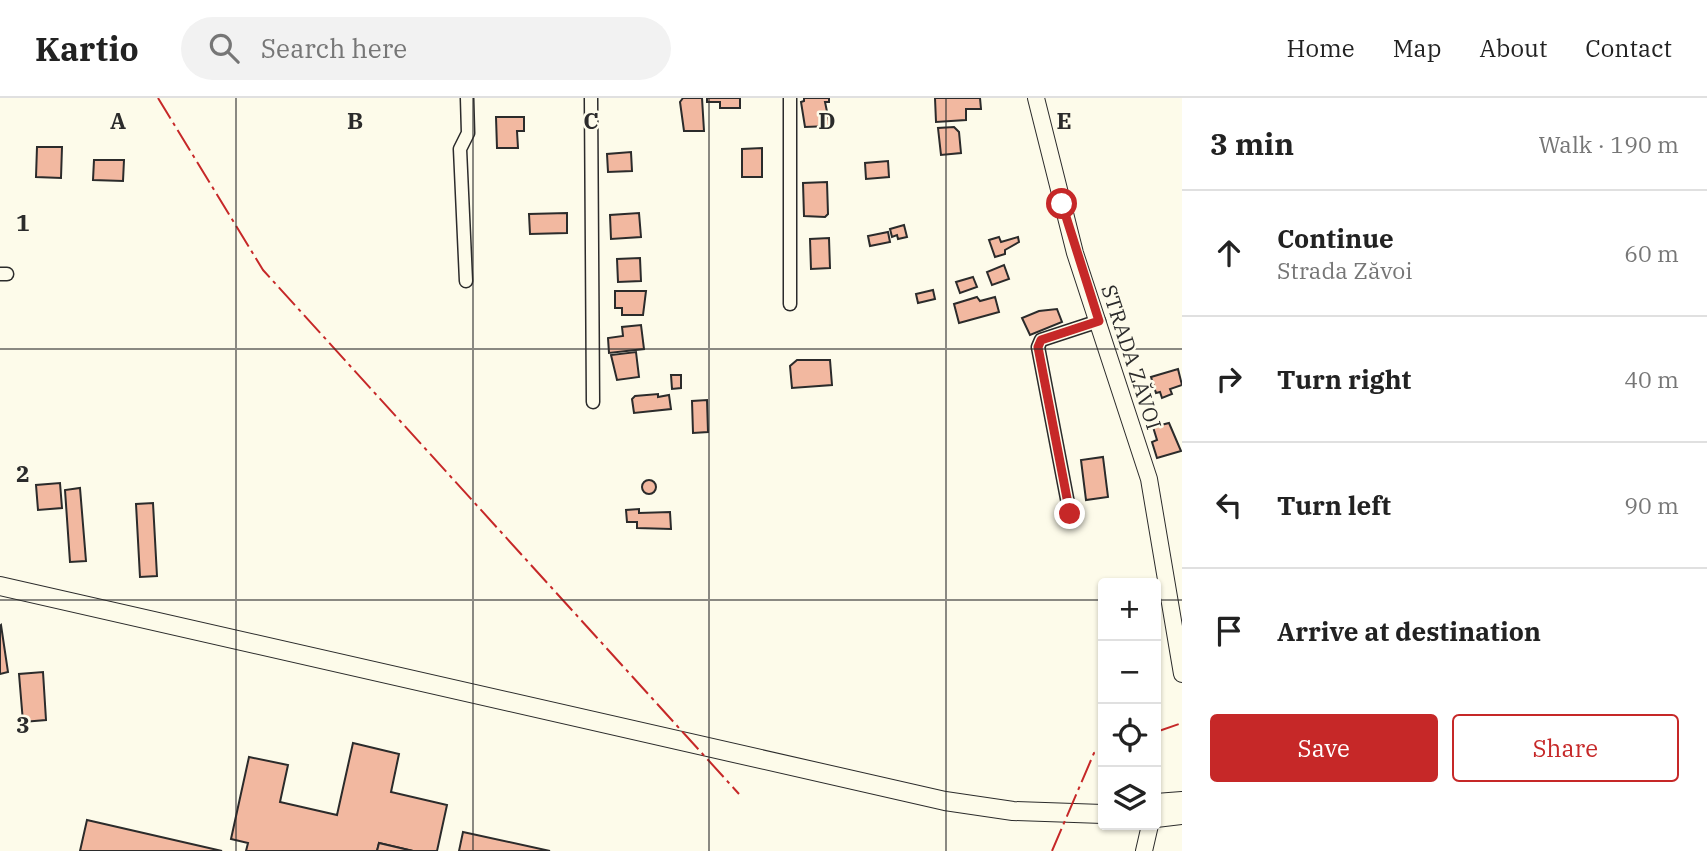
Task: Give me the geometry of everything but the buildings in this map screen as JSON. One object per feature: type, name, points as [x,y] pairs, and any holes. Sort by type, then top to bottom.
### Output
[{"type":"main road","points":[[0,586],[945,801],[1013,811],[1098,814]]},
{"type":"main road","points":[[1161,803],[1182,801]]},
{"type":"main road","points":[[1161,818],[1182,816]]},
{"type":"street","points":[[466,282],[460,149],[468,133],[467,98]]},
{"type":"street","points":[[591,98],[593,402]]},
{"type":"street","points":[[790,98],[790,304]]},
{"type":"street","name":"STRADA ZĂVOI","points":[[1036,98],[1075,253],[1149,479],[1182,674]]},
{"type":"street","points":[[1070,514],[1038,347],[1041,340],[1099,321]]},
{"type":"street","points":[[1144,851],[1149,830]]},
{"type":"power","points":[[158,98],[263,270],[739,794]]},
{"type":"power","points":[[1161,730],[1182,723]]},
{"type":"power","points":[[1052,851],[1094,753],[1098,752]]},
{"type":"route","points":[[1062,204],[1075,253],[1099,321],[1041,340],[1038,347],[1070,514]]}]
